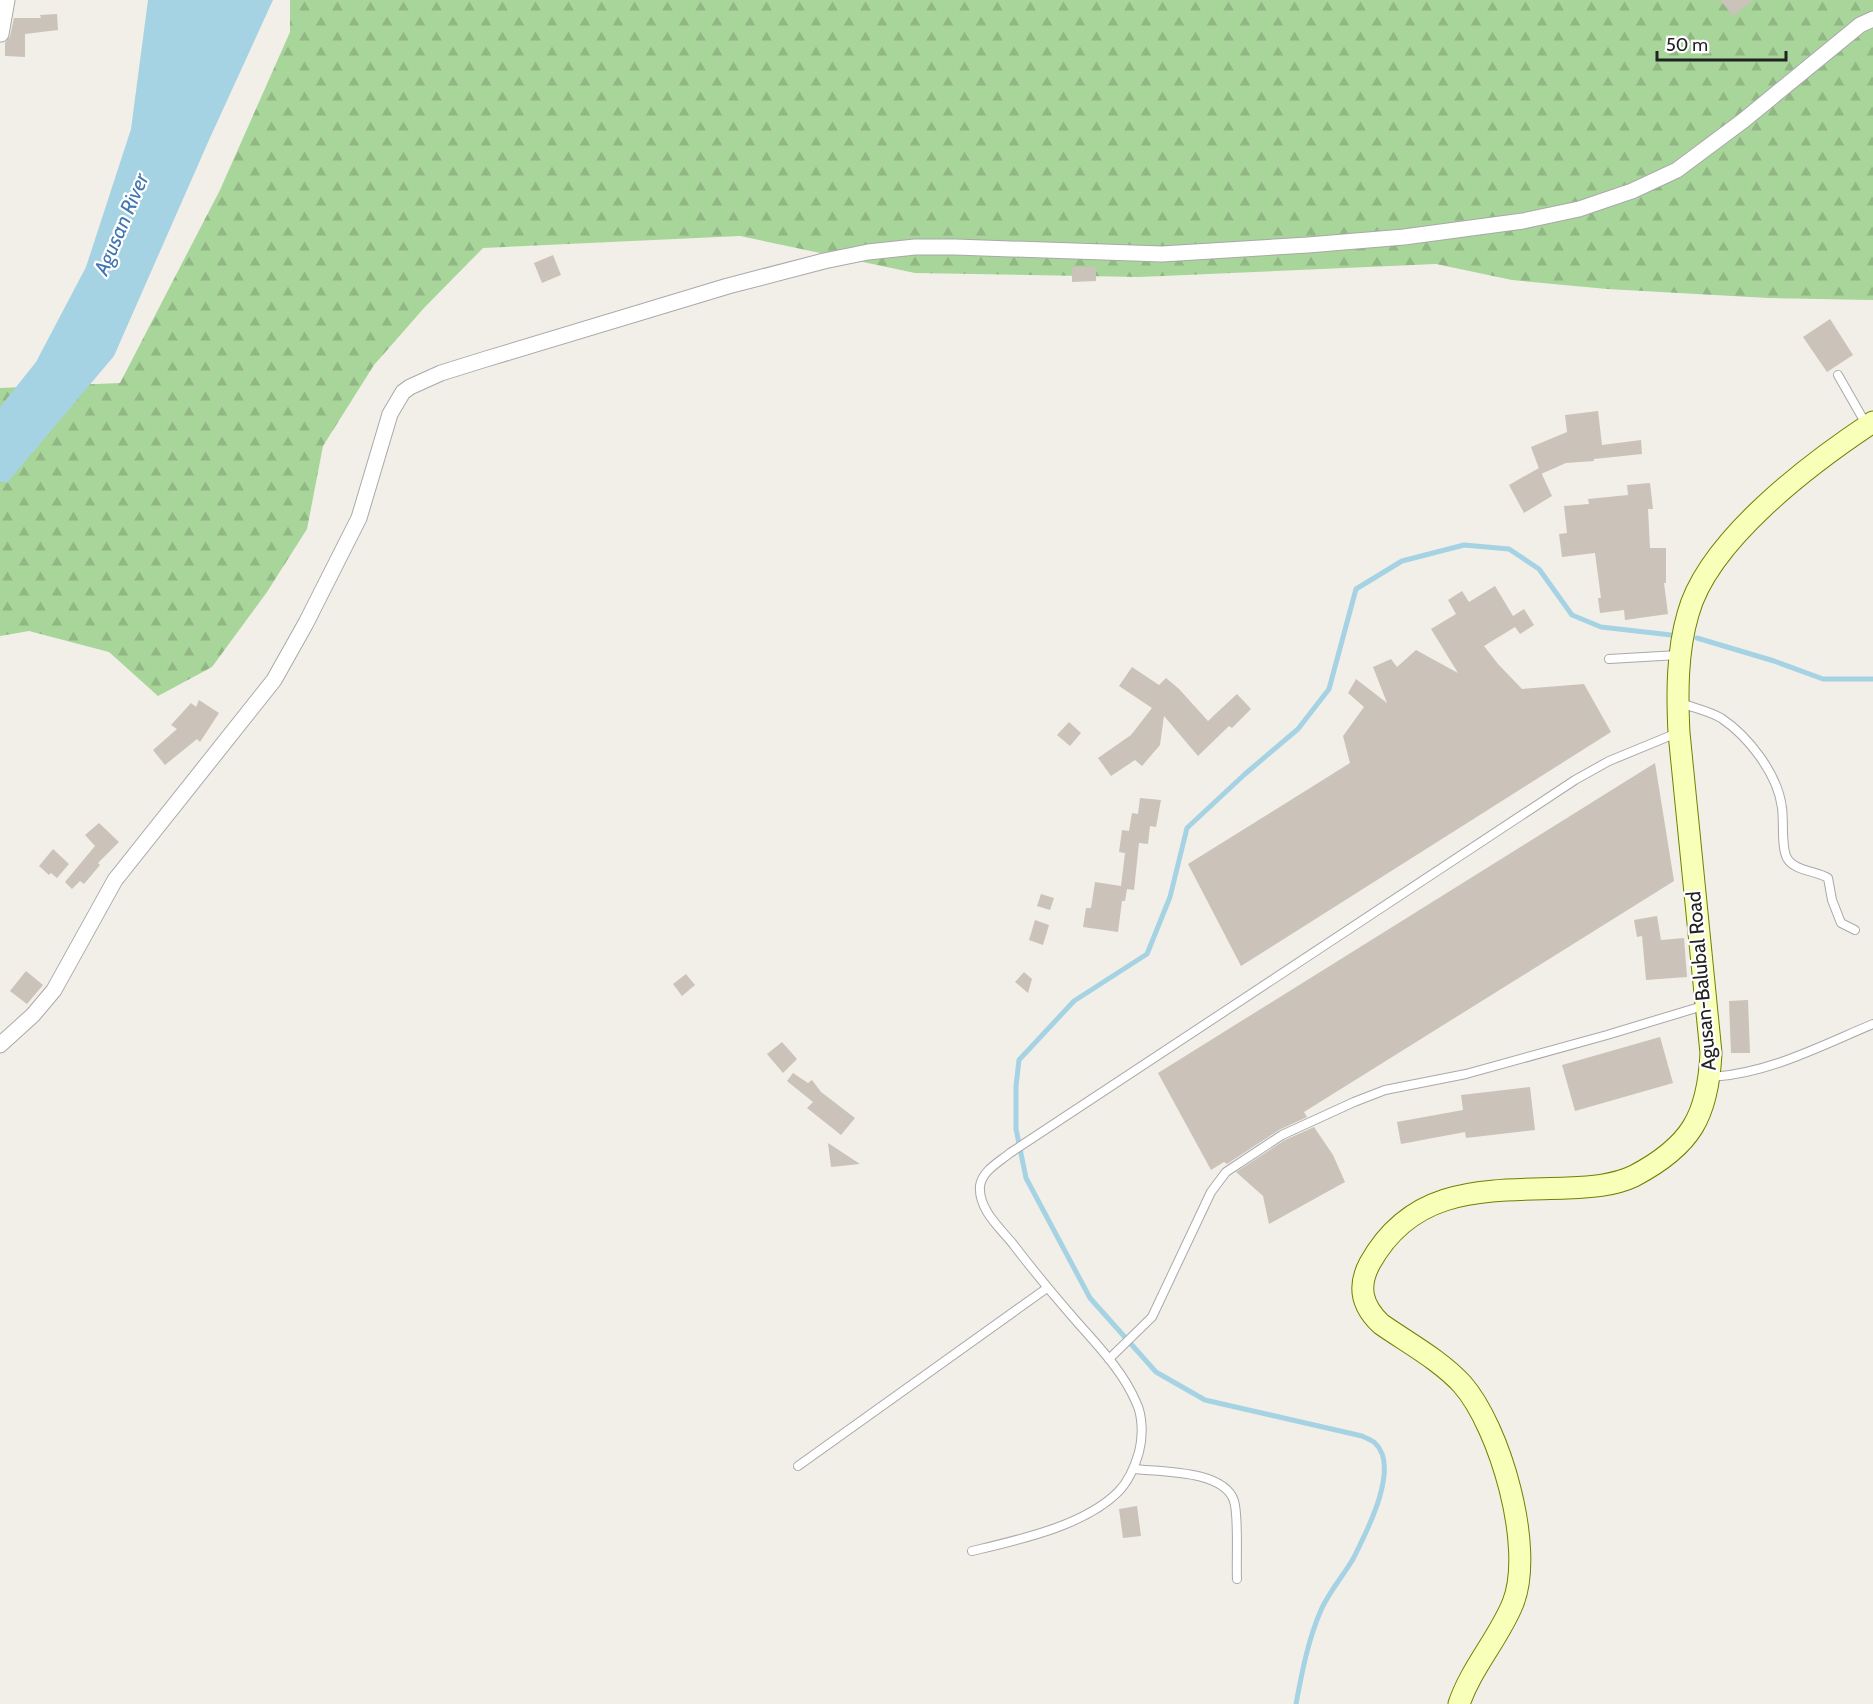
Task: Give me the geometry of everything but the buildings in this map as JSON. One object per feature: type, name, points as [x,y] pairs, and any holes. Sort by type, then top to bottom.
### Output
[{"type":"main road","name":"Agusan-Balubal Road","points":[[1459,1704],[1512,1605],[1519,1583],[1521,1557],[1519,1531],[1493,1434],[1472,1396],[1441,1366],[1373,1317],[1366,1306],[1363,1276],[1386,1239],[1404,1221],[1422,1209],[1467,1194],[1591,1187],[1632,1177],[1665,1156],[1689,1133],[1699,1119],[1707,1097],[1711,1053],[1677,702],[1680,655],[1688,612],[1698,588],[1718,555],[1776,495],[1870,424]]},
{"type":"street","points":[[1,34],[7,0]]},
{"type":"street","points":[[0,1045],[33,1015],[54,990],[115,880],[274,680],[306,623],[359,518],[390,414],[403,392],[410,387],[441,373],[728,286],[868,252],[915,247],[955,247],[1161,254],[1404,237],[1524,221],[1579,209],[1632,191],[1677,170],[1744,120],[1860,26],[1873,19]]},
{"type":"lane","points":[[1838,375],[1870,424]]},
{"type":"lane","points":[[1609,658],[1680,655]]},
{"type":"lane","points":[[1677,702],[1718,717],[1744,735],[1775,781],[1782,807],[1787,859],[1795,866],[1820,873],[1828,878],[1832,900],[1841,922],[1855,930]]},
{"type":"lane","points":[[972,1551],[1040,1534],[1099,1508],[1120,1490],[1134,1469],[1141,1446],[1142,1429],[1137,1404],[1109,1359],[1047,1288],[983,1204],[982,1179],[987,1172],[1010,1154],[1575,780],[1609,761],[1679,733]]},
{"type":"lane","points":[[1109,1359],[1152,1317],[1211,1192],[1226,1172],[1282,1135],[1385,1090],[1466,1074],[1607,1035],[1707,1004]]},
{"type":"lane","points":[[1710,1077],[1727,1076],[1779,1064],[1873,1024]]},
{"type":"lane","points":[[798,1466],[1047,1288]]},
{"type":"lane","points":[[1134,1469],[1210,1479],[1229,1491],[1235,1503],[1237,1579]]},
{"type":"green space","points":[[290,0],[1873,0],[1873,300],[1768,298],[1607,289],[1512,280],[1436,264],[1139,277],[915,273],[740,236],[483,248],[424,308],[374,365],[323,446],[307,529],[267,592],[212,667],[158,696],[109,652],[29,631],[0,636],[0,388],[120,383],[220,190],[290,32]]},
{"type":"water","name":"Agusan River","points":[[148,0],[273,0],[114,356],[7,483],[0,481],[0,407],[36,362],[86,267],[131,129]]},
{"type":"waterway","points":[[1296,1704],[1316,1621],[1328,1597],[1353,1559],[1379,1500],[1384,1468],[1382,1454],[1375,1443],[1362,1436],[1205,1400],[1156,1372],[1090,1298],[1026,1178],[1016,1129],[1016,1086],[1019,1060],[1074,1001],[1147,954],[1170,897],[1187,828],[1298,729],[1329,689],[1356,589],[1402,561],[1464,545],[1509,549],[1539,569],[1572,615],[1601,627],[1671,635]]},
{"type":"waterway","points":[[1697,638],[1774,661],[1823,679],[1873,679]]}]
